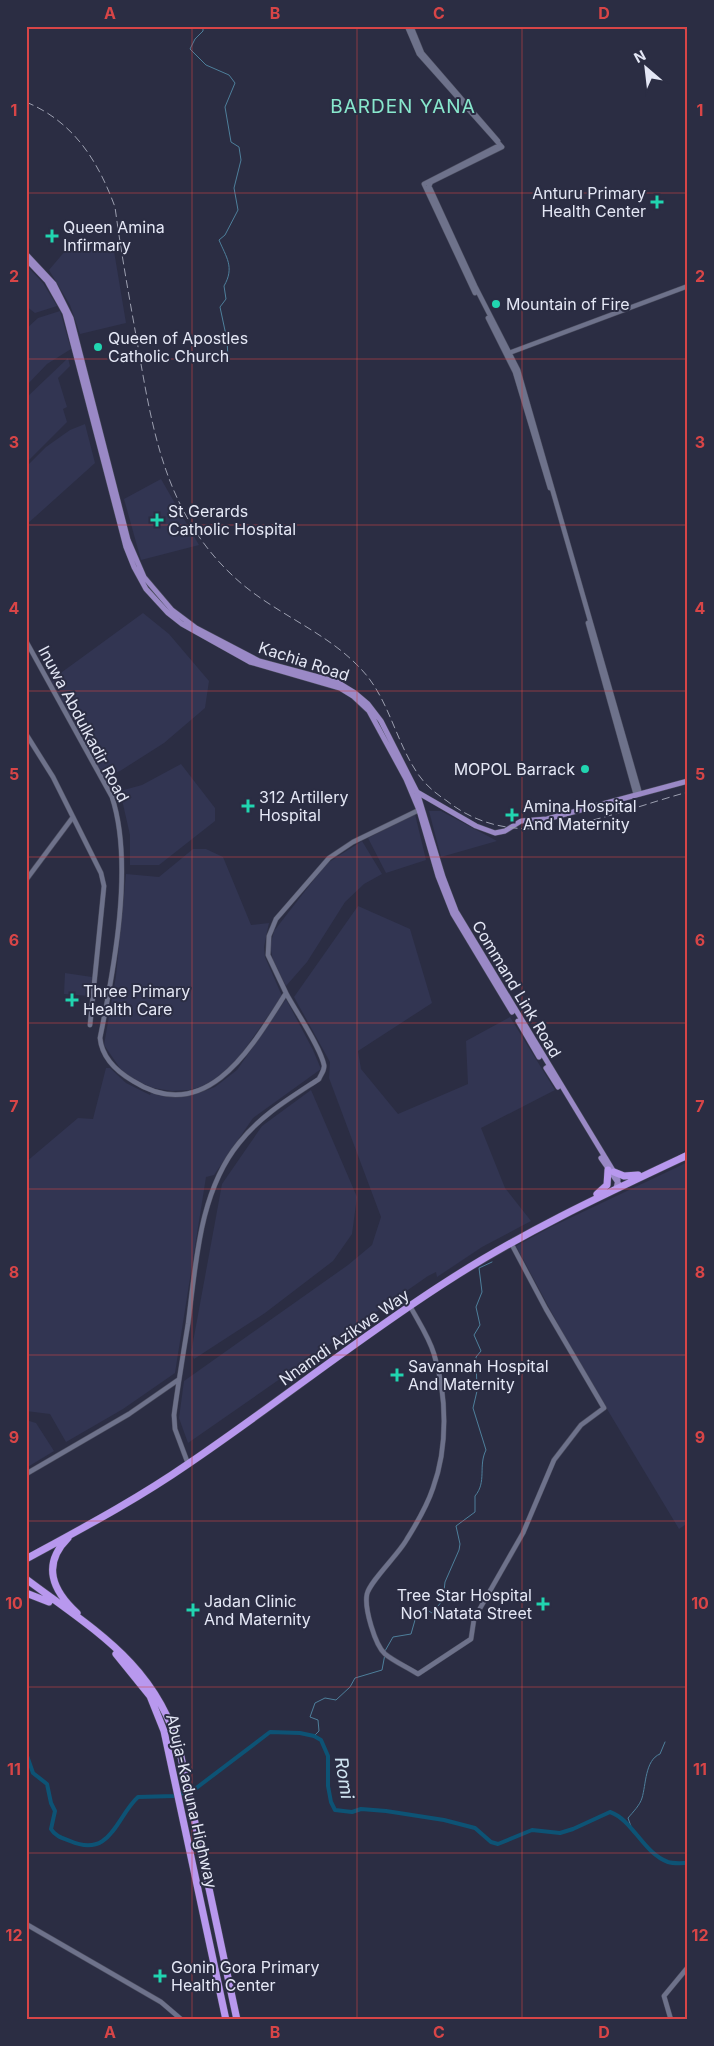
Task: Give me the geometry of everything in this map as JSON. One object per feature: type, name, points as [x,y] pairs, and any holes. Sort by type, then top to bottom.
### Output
[{"type":"highway","name":"Nnamdi Azikwe Way","points":[[26,1559],[185,1466],[410,1306],[511,1242],[638,1175],[688,1153]]},
{"type":"highway","name":"Nnamdi Azikwe Way","points":[[26,1554],[122,1502],[187,1461],[433,1287],[509,1239],[597,1194],[630,1182],[688,1153]]},
{"type":"highway","points":[[597,1194],[607,1185],[611,1171],[624,1176],[638,1175]]},
{"type":"highway","points":[[75,1532],[57,1553],[53,1568],[54,1582],[63,1599],[96,1632]]},
{"type":"highway","points":[[26,1579],[96,1632]]},
{"type":"highway","points":[[26,1583],[49,1602]]},
{"type":"highway","points":[[26,1593],[49,1602]]},
{"type":"highway","name":"Abuja-Kaduna Highway","points":[[49,1602],[113,1650],[147,1690],[164,1731],[226,2020]]},
{"type":"highway","name":"Abuja-Kaduna Highway","points":[[96,1632],[131,1662],[162,1703],[176,1737],[237,2020]]},
{"type":"main road","name":"Kachia Road","points":[[26,254],[54,284],[71,318],[128,540],[138,566],[150,586],[168,606],[185,620],[241,652],[274,666],[330,680],[355,692],[368,704],[381,721],[417,792],[421,809]]},
{"type":"main road","name":"Kachia Road","points":[[26,260],[47,281],[65,313],[126,546],[134,567],[146,589],[168,613],[182,624],[239,656],[264,667],[328,683],[353,696],[369,711],[377,723],[421,809]]},
{"type":"main road","points":[[417,792],[476,826],[495,833],[505,831],[521,820],[547,819],[688,781]]},
{"type":"main road","points":[[421,809],[437,805]]},
{"type":"main road","name":"Command Link Road","points":[[421,809],[456,911],[611,1171],[616,1187]]},
{"type":"street","points":[[409,26],[419,54],[501,146],[424,184],[508,354],[515,372],[548,476],[638,795]]},
{"type":"street","points":[[508,354],[688,286]]},
{"type":"street","name":"Inuwa Abdulkadir Road","points":[[26,641],[112,797],[121,834],[122,870],[112,975],[100,1038],[107,1059],[119,1071],[144,1088],[176,1094],[192,1093],[210,1086],[227,1075],[241,1060],[286,993]]},
{"type":"street","points":[[26,734],[53,777],[101,873],[104,886],[90,1025]]},
{"type":"street","points":[[187,1461],[175,1429],[174,1415],[200,1240],[216,1179],[238,1144],[252,1128],[269,1113],[320,1079],[324,1071],[324,1065],[317,1048],[286,993],[268,955],[269,936],[276,919],[329,858],[353,842],[421,809]]},
{"type":"street","points":[[26,880],[73,817]]},
{"type":"street","points":[[410,1306],[434,1353],[441,1382],[443,1400],[441,1455],[434,1488],[427,1503],[402,1548],[368,1590],[366,1600],[369,1620],[381,1650],[418,1674],[470,1640],[474,1619],[523,1533],[554,1460],[581,1425],[604,1408],[546,1309],[511,1242]]},
{"type":"street","points":[[26,1474],[130,1414],[178,1380]]},
{"type":"street","points":[[26,1924],[161,2002],[182,2020]]},
{"type":"street","points":[[671,2020],[664,1996],[688,1967]]},
{"type":"shaded area","points":[[71,244],[83,244],[114,251],[126,323],[80,334],[70,305],[49,270]]},
{"type":"shaded area","points":[[26,265],[43,283],[57,306],[35,313],[26,306]]},
{"type":"shaded area","points":[[60,311],[71,349],[47,364],[26,386],[26,329],[38,318]]},
{"type":"shaded area","points":[[68,358],[70,366],[58,378],[67,407],[63,409],[67,422],[26,463],[26,398]]},
{"type":"shaded area","points":[[85,424],[95,463],[26,525],[26,467],[46,447],[70,430]]},
{"type":"shaded area","name":"St Gerards Catholic Hospital","points":[[161,479],[199,545],[141,560],[124,499]]},
{"type":"shaded area","points":[[143,613],[169,634],[209,681],[205,708],[164,743],[120,771],[100,778],[47,683]]},
{"type":"shaded area","points":[[181,764],[215,808],[215,821],[159,865],[130,865],[130,835],[120,791],[142,785]]},
{"type":"shaded area","points":[[429,811],[441,811],[497,841],[441,857]]},
{"type":"shaded area","points":[[415,814],[426,860],[386,873],[368,838]]},
{"type":"shaded area","points":[[362,841],[382,874],[364,884],[345,902],[307,962],[286,986],[273,960],[270,946],[274,931],[326,864]]},
{"type":"shaded area","points":[[193,849],[206,849],[223,857],[251,925],[269,923],[264,947],[265,957],[282,996],[231,1069],[205,1086],[189,1090],[172,1091],[153,1088],[136,1081],[122,1071],[104,1045],[116,976],[126,874],[159,877]]},
{"type":"shaded area","points":[[358,906],[410,929],[432,1003],[358,1051],[361,1069],[398,1114],[468,1084],[466,1041],[510,1017],[555,1090],[481,1128],[505,1188],[531,1221],[482,1247],[437,1277],[436,1272],[428,1276],[188,1443],[179,1418],[184,1381],[348,1265],[372,1245],[381,1217],[329,1078],[330,1062],[294,997]]},
{"type":"shaded area","points":[[65,973],[92,977],[90,996],[64,994]]},
{"type":"shaded area","points":[[286,999],[321,1069],[253,1118],[214,1175],[206,1177],[175,1373],[123,1409],[66,1442],[50,1414],[26,1411],[26,1162],[78,1118],[93,1119],[106,1068],[110,1068],[126,1083],[150,1095],[151,1093],[173,1097],[199,1093],[215,1087],[237,1070]]},
{"type":"shaded area","points":[[311,1090],[357,1197],[352,1234],[333,1261],[265,1313],[194,1359],[191,1353],[222,1184],[262,1126]]},
{"type":"shaded area","points":[[688,1162],[688,1523],[679,1529],[574,1354],[516,1246],[551,1227]]},
{"type":"shaded area","points":[[26,1420],[36,1423],[54,1451],[26,1468]]},
{"type":"waterway","points":[[203,26],[203,31],[195,39],[190,49],[206,65],[229,75],[235,83],[225,107],[231,142],[239,147],[241,160],[234,188],[238,210],[225,235],[219,240],[227,257],[229,268],[224,286],[226,299],[220,307],[227,340],[228,358]]},
{"type":"waterway","points":[[684,26],[688,37]]},
{"type":"waterway","points":[[385,1651],[393,1637],[411,1634],[415,1620],[424,1608],[432,1613],[443,1600],[445,1582],[459,1550],[460,1544],[456,1526],[475,1512],[475,1496],[481,1485],[486,1450],[473,1408],[477,1391],[476,1357],[481,1351],[474,1335],[480,1325],[476,1307],[482,1292],[479,1268],[492,1262]]},
{"type":"waterway","points":[[314,1736],[319,1731],[318,1720],[310,1717],[315,1703],[325,1698],[336,1700],[350,1687],[355,1678],[382,1670],[385,1654]]},
{"type":"waterway","name":"Romi","points":[[26,1753],[33,1773],[47,1784],[51,1803],[55,1811],[51,1829],[59,1836],[84,1845],[95,1845],[104,1840],[138,1797],[174,1796],[195,1789],[270,1732],[300,1733],[314,1736],[321,1740],[328,1756],[328,1786],[331,1802],[335,1810],[352,1812],[361,1809],[386,1811],[444,1820],[475,1828],[491,1842],[498,1844],[532,1830],[560,1833],[610,1812],[625,1822],[659,1858],[670,1863],[688,1863]]},
{"type":"waterway","points":[[633,1832],[628,1818],[641,1801],[651,1762],[660,1754],[665,1742]]},
{"type":"railway","points":[[26,102],[43,110],[71,132],[101,174],[115,207],[125,274],[156,436],[176,496],[191,524],[209,550],[247,588],[331,643],[361,669],[378,692],[402,746],[419,776],[426,784],[443,798],[475,818],[504,827],[534,829],[565,826],[596,819],[688,792]]},
{"type":"place","name":"Anturu Primary Health Center","points":[[657,202]]},
{"type":"place","name":"Queen Amina Infirmary","points":[[52,236]]},
{"type":"place","name":"Mountain of Fire","points":[[496,304]]},
{"type":"place","name":"Queen of Apostles Catholic Church","points":[[98,347]]},
{"type":"place","name":"St Gerards Catholic Hospital","points":[[157,520]]},
{"type":"place","name":"MOPOL Barrack","points":[[585,769]]},
{"type":"place","name":"312 Artillery Hospital","points":[[248,806]]},
{"type":"place","name":"Amina Hospital And Maternity","points":[[512,815]]},
{"type":"place","name":"Three Primary Health Care","points":[[72,1000]]},
{"type":"place","name":"Savannah Hospital And Maternity","points":[[397,1375]]},
{"type":"place","name":"Tree Star Hospital No1 Natata Street","points":[[543,1604]]},
{"type":"place","name":"Jadan Clinic And Maternity","points":[[193,1610]]},
{"type":"place","name":"Gonin Gora Primary Health Center","points":[[160,1976]]},
{"type":"district","name":"BARDEN YANA","points":[[403,106]]}]
